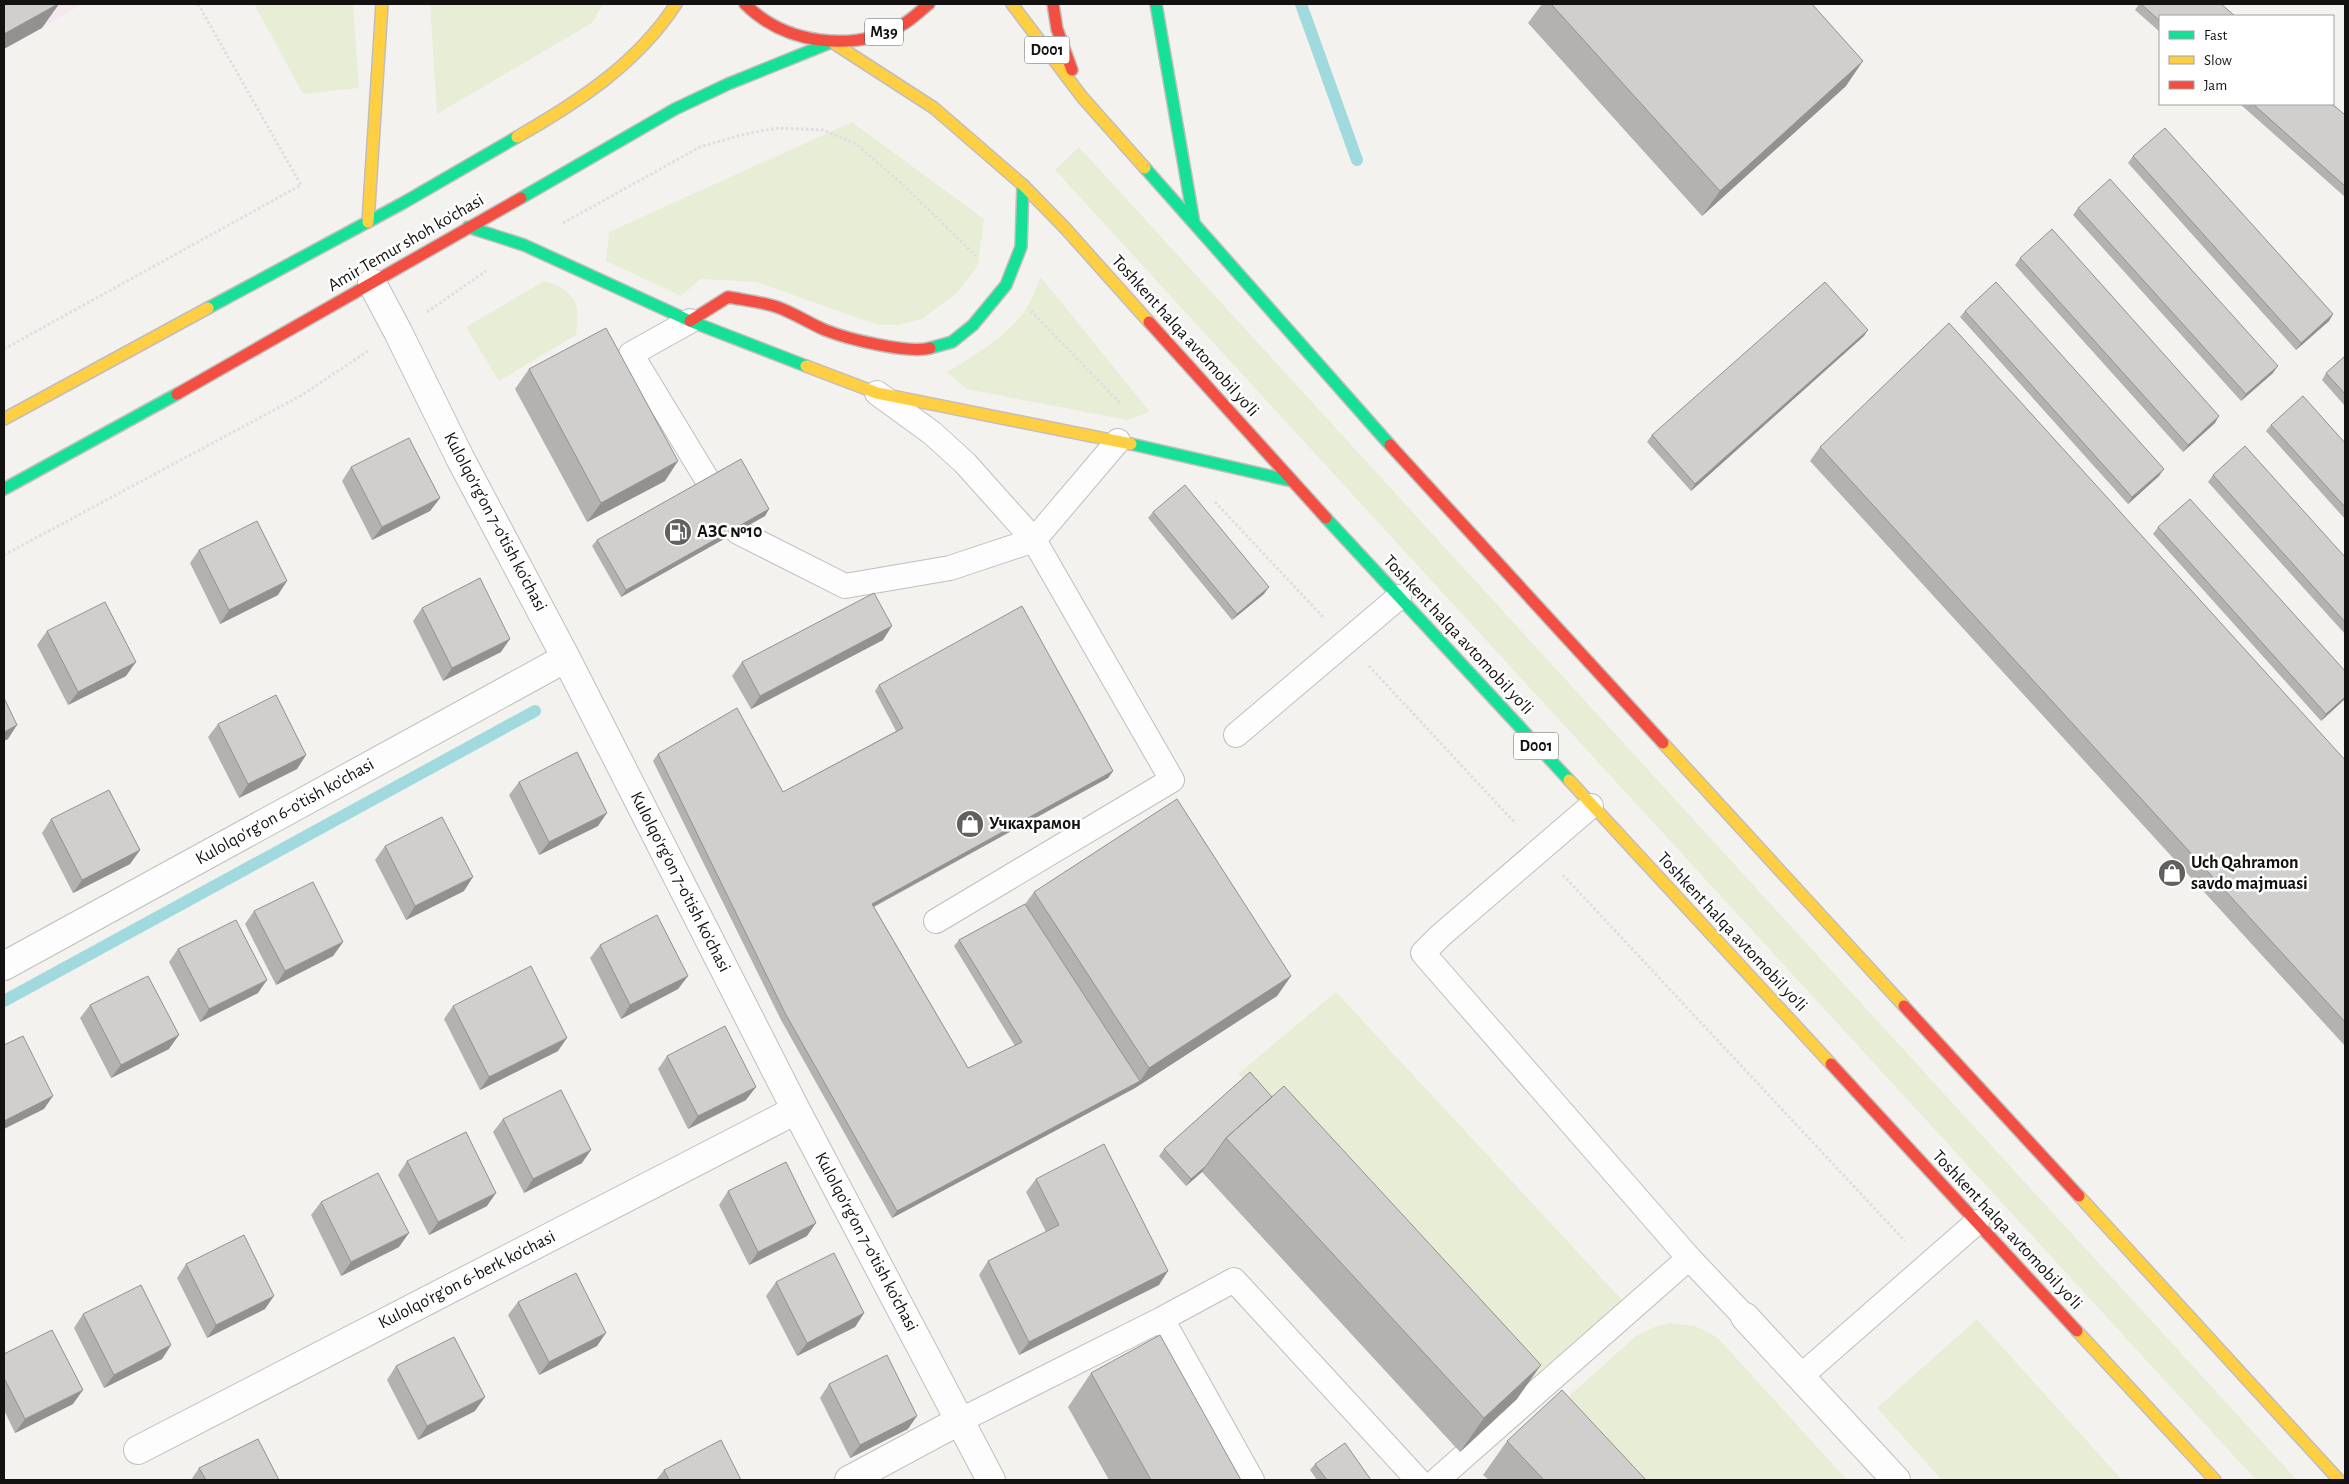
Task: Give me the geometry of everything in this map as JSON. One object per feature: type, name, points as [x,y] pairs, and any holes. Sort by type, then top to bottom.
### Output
[{"type":"main road","points":[[368,222],[382,4]]},
{"type":"main road","name":"Amir Temur shoh ko'chasi","points":[[4,419],[447,179],[572,103],[637,52],[662,26],[676,4]]},
{"type":"main road","name":"Toshkent halqa avtomobil yo'li","points":[[745,4],[761,19],[795,36],[832,42],[868,38],[901,25],[930,4]]},
{"type":"main road","name":"D001","points":[[1012,4],[1082,97],[1414,472],[2339,1480]]},
{"type":"main road","points":[[1053,4],[1057,28],[1082,97]]},
{"type":"main road","points":[[1156,4],[1194,223]]},
{"type":"main road","name":"Amir Temur shoh ko'chasi","points":[[4,489],[270,342],[675,109],[728,84],[832,42]]},
{"type":"main road","name":"Toshkent halqa avtomobil yo'li","points":[[832,42],[934,108],[1023,185],[1065,228],[1292,481],[2215,1480]]},
{"type":"main road","points":[[690,321],[728,297],[776,307],[827,331],[867,342],[924,350],[952,342],[973,325],[1006,285],[1021,247],[1023,185]]},
{"type":"main road","points":[[468,228],[524,245],[690,321],[877,393],[1118,441],[1292,481]]},
{"type":"street","name":"Kulolqo'rg'on 7-o'tish ko'chasi","points":[[372,283],[460,458],[566,658],[796,1110],[991,1480]]},
{"type":"street","name":"Kulolqo'rg'on 6-o'tish ko'chasi","points":[[4,966],[566,658]]},
{"type":"street","name":"Kulolqo'rg'on 6-berk ko'chasi","points":[[138,1450],[796,1110]]},
{"type":"street","points":[[1745,1317],[1896,1480]]},
{"type":"street","points":[[849,1480],[959,1421]]},
{"type":"lane","points":[[690,321],[632,354],[708,481]]},
{"type":"lane","points":[[877,393],[932,433],[965,463],[1034,540],[1172,780],[936,921]]},
{"type":"lane","points":[[738,532],[844,586],[950,568],[1034,540],[1118,441]]},
{"type":"lane","points":[[1236,735],[1399,597]]},
{"type":"lane","points":[[1591,806],[1440,936],[1423,953],[1689,1258],[1745,1317]]},
{"type":"lane","points":[[1800,1377],[1976,1222]]},
{"type":"lane","points":[[1437,1480],[1689,1258]]},
{"type":"lane","points":[[959,1421],[1162,1319],[1234,1280],[1418,1480]]},
{"type":"lane","points":[[1162,1319],[1252,1480]]},
{"type":"path","points":[[4,349],[301,185],[198,4]]},
{"type":"shaded area","points":[[4,4],[82,4],[42,28]]},
{"type":"green space","points":[[254,4],[353,4],[359,88],[303,94]]},
{"type":"green space","points":[[430,4],[603,4],[592,23],[437,114]]},
{"type":"green space","points":[[852,122],[984,219],[978,266],[957,293],[922,319],[899,325],[878,325],[756,282],[701,279],[681,296],[606,261],[609,232]]},
{"type":"green space","points":[[1079,147],[2297,1480],[2256,1480],[1055,170]]},
{"type":"green space","points":[[1041,277],[1150,412],[1127,420],[966,389],[947,372],[990,344],[1019,319],[1026,309]]},
{"type":"green space","points":[[544,281],[563,289],[574,299],[577,314],[576,335],[499,381],[466,327]]},
{"type":"green space","points":[[1336,992],[1624,1302],[1517,1399],[1238,1074]]},
{"type":"green space","points":[[1977,1319],[2122,1480],[1942,1480],[1877,1408]]},
{"type":"green space","points":[[1670,1323],[1695,1326],[1717,1337],[1847,1480],[1590,1480],[1538,1424],[1636,1336],[1657,1326]]},
{"type":"building","points":[[4,4],[58,4],[4,34]]},
{"type":"building","points":[[1551,4],[1812,4],[1863,61],[1720,191]]},
{"type":"building","points":[[2141,4],[2221,4],[2234,15],[2159,15],[2159,20]]},
{"type":"building","points":[[2254,105],[2333,105],[2345,115],[2345,186]]},
{"type":"building","points":[[2165,128],[2333,314],[2301,343],[2133,156]]},
{"type":"building","points":[[2110,179],[2278,366],[2246,394],[2078,208]]},
{"type":"building","points":[[2052,229],[2219,416],[2188,445],[2020,258]]},
{"type":"building","points":[[1825,282],[1868,330],[1695,484],[1652,435]]},
{"type":"building","points":[[1996,282],[2164,469],[2132,497],[1965,311]]},
{"type":"building","points":[[1949,323],[2345,760],[2345,1022],[1820,447]]},
{"type":"building","points":[[606,328],[678,461],[601,503],[529,369]]},
{"type":"building","points":[[2345,356],[2345,394],[2326,373]]},
{"type":"building","points":[[2303,396],[2345,443],[2345,507],[2271,425]]},
{"type":"building","points":[[409,438],[440,498],[382,527],[351,467]]},
{"type":"building","points":[[2245,446],[2345,557],[2345,622],[2213,475]]},
{"type":"building","points":[[741,459],[769,509],[626,590],[597,540]]},
{"type":"building","points":[[1185,485],[1269,587],[1237,614],[1153,512]]},
{"type":"building","points":[[2190,499],[2345,671],[2345,697],[2326,714],[2158,527]]},
{"type":"building","points":[[257,521],[287,581],[229,610],[199,550]]},
{"type":"building","points":[[480,578],[510,639],[452,668],[422,608]]},
{"type":"building","points":[[874,593],[892,626],[760,696],[742,662]]},
{"type":"building","points":[[105,602],[136,662],[78,692],[47,631]]},
{"type":"building","points":[[1022,606],[1113,771],[872,904],[968,1068],[1022,1042],[959,940],[1025,904],[1140,1081],[897,1211],[785,1013],[658,754],[737,708],[783,792],[903,728],[879,685]]},
{"type":"building","points":[[276,695],[306,755],[248,784],[218,724]]},
{"type":"building","points":[[4,698],[17,725],[4,732]]},
{"type":"building","points":[[577,752],[607,813],[549,842],[519,782]]},
{"type":"building","points":[[109,790],[140,850],[82,880],[51,819]]},
{"type":"building","points":[[1177,799],[1291,976],[1149,1068],[1034,892]]},
{"type":"building","points":[[442,817],[473,877],[415,906],[385,846]]},
{"type":"building","points":[[313,882],[343,942],[285,971],[254,911]]},
{"type":"building","points":[[657,915],[688,976],[630,1005],[600,945]]},
{"type":"building","points":[[236,920],[267,980],[209,1009],[178,949]]},
{"type":"building","points":[[531,966],[567,1038],[489,1077],[453,1006]]},
{"type":"building","points":[[148,976],[179,1035],[121,1065],[90,1005]]},
{"type":"building","points":[[725,1026],[756,1087],[698,1116],[667,1056]]},
{"type":"building","points":[[23,1036],[53,1096],[4,1121],[4,1045]]},
{"type":"building","points":[[1250,1072],[1272,1097],[1226,1138],[1206,1166],[1191,1179],[1164,1149]]},
{"type":"building","points":[[1284,1086],[1541,1365],[1484,1418],[1226,1138]]},
{"type":"building","points":[[561,1090],[591,1150],[533,1179],[503,1119]]},
{"type":"building","points":[[466,1132],[496,1193],[438,1222],[407,1161]]},
{"type":"building","points":[[1104,1144],[1168,1271],[1029,1342],[988,1261],[1059,1225],[1036,1179]]},
{"type":"building","points":[[786,1162],[816,1223],[758,1252],[728,1191]]},
{"type":"building","points":[[378,1173],[409,1233],[351,1262],[321,1202]]},
{"type":"building","points":[[244,1235],[274,1296],[216,1325],[186,1264]]},
{"type":"building","points":[[834,1253],[864,1313],[807,1343],[776,1282]]},
{"type":"building","points":[[576,1273],[606,1333],[549,1362],[518,1302]]},
{"type":"building","points":[[141,1285],[171,1345],[114,1375],[83,1314]]},
{"type":"building","points":[[52,1330],[83,1390],[25,1419],[4,1378],[4,1354]]},
{"type":"building","points":[[1160,1335],[1241,1480],[1151,1480],[1091,1373]]},
{"type":"building","points":[[454,1337],[485,1397],[427,1426],[396,1366]]},
{"type":"building","points":[[887,1355],[917,1416],[860,1445],[829,1384]]},
{"type":"building","points":[[1562,1390],[1646,1480],[1544,1480],[1507,1441]]},
{"type":"building","points":[[258,1439],[279,1480],[206,1480],[199,1468]]},
{"type":"building","points":[[721,1440],[741,1480],[669,1480],[664,1470]]},
{"type":"building","points":[[1345,1443],[1371,1480],[1327,1480],[1315,1464]]},
{"type":"waterway","points":[[1301,4],[1357,160]]},
{"type":"waterway","points":[[4,1001],[535,711]]},
{"type":"traffic: fast","points":[[1156,4],[1194,223]]},
{"type":"traffic: fast","points":[[521,198],[675,109],[728,84],[832,42]]},
{"type":"traffic: fast","points":[[208,308],[403,203],[517,137]]},
{"type":"traffic: fast","points":[[1145,168],[1390,445]]},
{"type":"traffic: fast","points":[[930,348],[952,342],[973,325],[1006,285],[1021,247],[1023,185]]},
{"type":"traffic: fast","points":[[468,227],[524,245],[690,321],[806,366]]},
{"type":"traffic: fast","points":[[4,489],[177,394]]},
{"type":"traffic: fast","points":[[1131,444],[1292,481]]},
{"type":"traffic: fast","points":[[1326,518],[1569,780]]},
{"type":"traffic: slow","points":[[368,222],[382,4]]},
{"type":"traffic: slow","points":[[517,137],[562,110],[605,80],[643,45],[676,4]]},
{"type":"traffic: slow","points":[[1012,4],[1082,97],[1145,168]]},
{"type":"traffic: slow","points":[[832,42],[934,108],[1023,185],[1065,228],[1149,322]]},
{"type":"traffic: slow","points":[[4,419],[208,308]]},
{"type":"traffic: slow","points":[[806,366],[877,393],[1131,444]]},
{"type":"traffic: slow","points":[[1663,743],[1904,1006]]},
{"type":"traffic: slow","points":[[1569,780],[1831,1064]]},
{"type":"traffic: slow","points":[[2079,1196],[2339,1480]]},
{"type":"traffic: slow","points":[[2077,1331],[2215,1480]]},
{"type":"traffic: jam","points":[[745,4],[761,18],[799,36],[841,41],[883,34],[902,25],[929,4]]},
{"type":"traffic: jam","points":[[1053,4],[1057,29],[1072,70]]},
{"type":"traffic: jam","points":[[177,394],[521,198]]},
{"type":"traffic: jam","points":[[690,321],[728,297],[777,307],[825,330],[862,341],[908,349],[930,348]]},
{"type":"traffic: jam","points":[[1149,322],[1326,518]]},
{"type":"traffic: jam","points":[[1390,445],[1663,743]]},
{"type":"traffic: jam","points":[[1904,1006],[2079,1196]]},
{"type":"traffic: jam","points":[[1831,1064],[2077,1331]]},
{"type":"place","name":"АЗС №10","points":[[678,532]]},
{"type":"place","name":"Учкахрамон","points":[[970,824]]},
{"type":"place","name":"Uch Qahramon savdo majmuasi","points":[[2172,873]]}]
